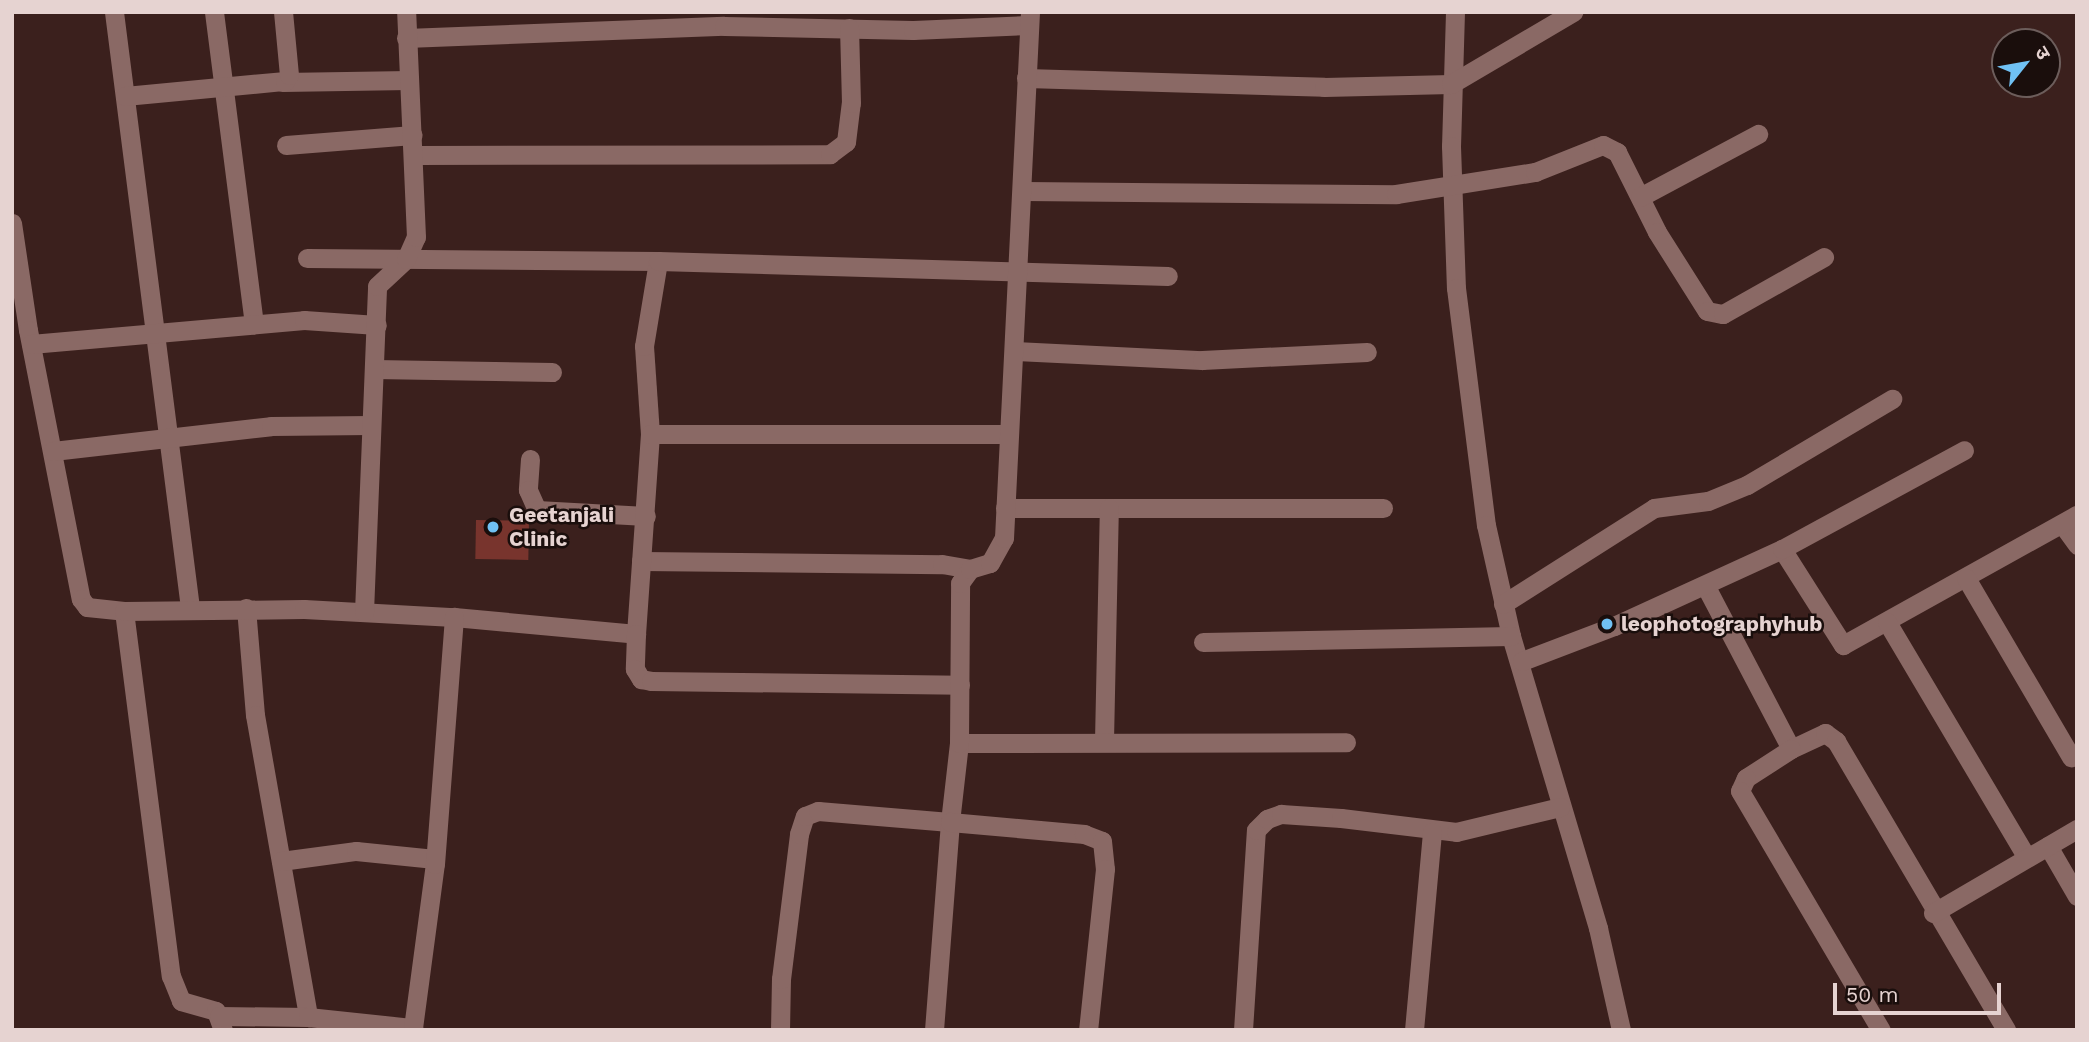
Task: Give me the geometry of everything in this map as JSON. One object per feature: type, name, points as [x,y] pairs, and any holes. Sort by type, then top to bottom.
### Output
[{"type":"street","points":[[114,12],[190,608]]},
{"type":"street","points":[[214,12],[254,324]]},
{"type":"street","points":[[282,82],[289,75],[283,12]]},
{"type":"street","points":[[364,612],[377,286],[406,259],[416,237],[406,12]]},
{"type":"street","points":[[1455,12],[1451,84],[1456,288],[1486,525],[1511,636],[1522,660],[1560,807],[1598,928],[1621,1030]]},
{"type":"street","points":[[1026,78],[1310,86],[1451,84],[1573,12]]},
{"type":"street","points":[[406,38],[724,26],[849,28],[1030,19],[1015,351],[1000,549],[986,566],[970,569],[942,564],[641,561]]},
{"type":"street","points":[[286,145],[414,145],[830,154],[846,142],[851,103],[849,28]]},
{"type":"street","points":[[125,96],[282,82],[409,80]]},
{"type":"street","points":[[1640,197],[1758,134]]},
{"type":"street","points":[[1023,191],[1351,197],[1544,169],[1603,145],[1617,152],[1700,305],[1716,315],[1824,257]]},
{"type":"street","points":[[12,223],[31,344],[81,599],[88,607],[124,611],[246,608],[364,612],[454,617],[636,634]]},
{"type":"street","points":[[307,258],[658,261],[1168,276]]},
{"type":"street","points":[[658,261],[644,346],[650,434],[636,634],[635,669],[641,679],[960,685]]},
{"type":"street","points":[[31,344],[304,320],[377,325]]},
{"type":"street","points":[[1015,351],[1202,360],[1367,352]]},
{"type":"street","points":[[374,369],[552,372]]},
{"type":"street","points":[[1503,604],[1654,508],[1708,501],[1747,485],[1892,399]]},
{"type":"street","points":[[53,451],[271,426],[372,425]]},
{"type":"street","points":[[650,434],[1007,434]]},
{"type":"street","points":[[1522,660],[1705,585],[1782,549],[1964,450]]},
{"type":"street","points":[[530,458],[528,490],[537,510],[646,516]]},
{"type":"street","points":[[1005,508],[1383,508]]},
{"type":"street","points":[[1104,741],[1109,508]]},
{"type":"street","points":[[1782,549],[1839,643],[1851,642],[2070,519],[2077,545]]},
{"type":"street","points":[[934,1030],[950,822],[959,743],[961,583],[970,569]]},
{"type":"street","points":[[1966,578],[2071,757]]},
{"type":"street","points":[[1705,585],[1791,749]]},
{"type":"street","points":[[246,608],[255,715],[308,1017]]},
{"type":"street","points":[[124,611],[171,976],[181,1001],[210,1008],[221,1023],[308,1017],[421,1029],[454,617]]},
{"type":"street","points":[[1886,622],[2027,858]]},
{"type":"street","points":[[1203,642],[1511,636]]},
{"type":"street","points":[[1881,1030],[1740,791],[1746,778],[1791,749],[1825,733],[1836,741],[1933,913],[2006,1030]]},
{"type":"street","points":[[959,743],[1346,743]]},
{"type":"street","points":[[1243,1030],[1260,824],[1281,814],[1432,832],[1456,832],[1560,807]]},
{"type":"street","points":[[780,1030],[781,979],[799,834],[805,816],[818,811],[1084,834],[1102,841],[1105,869],[1088,1030]]},
{"type":"street","points":[[1933,913],[2077,829]]},
{"type":"street","points":[[1414,1030],[1432,832]]},
{"type":"street","points":[[2048,846],[2077,896]]},
{"type":"street","points":[[281,861],[356,851],[435,859]]},
{"type":"building","points":[[476,520],[529,521],[528,560],[475,559]]},
{"type":"place","name":"Geetanjali Clinic","points":[[493,527]]},
{"type":"place","name":"leophotographyhub","points":[[1607,624]]}]
